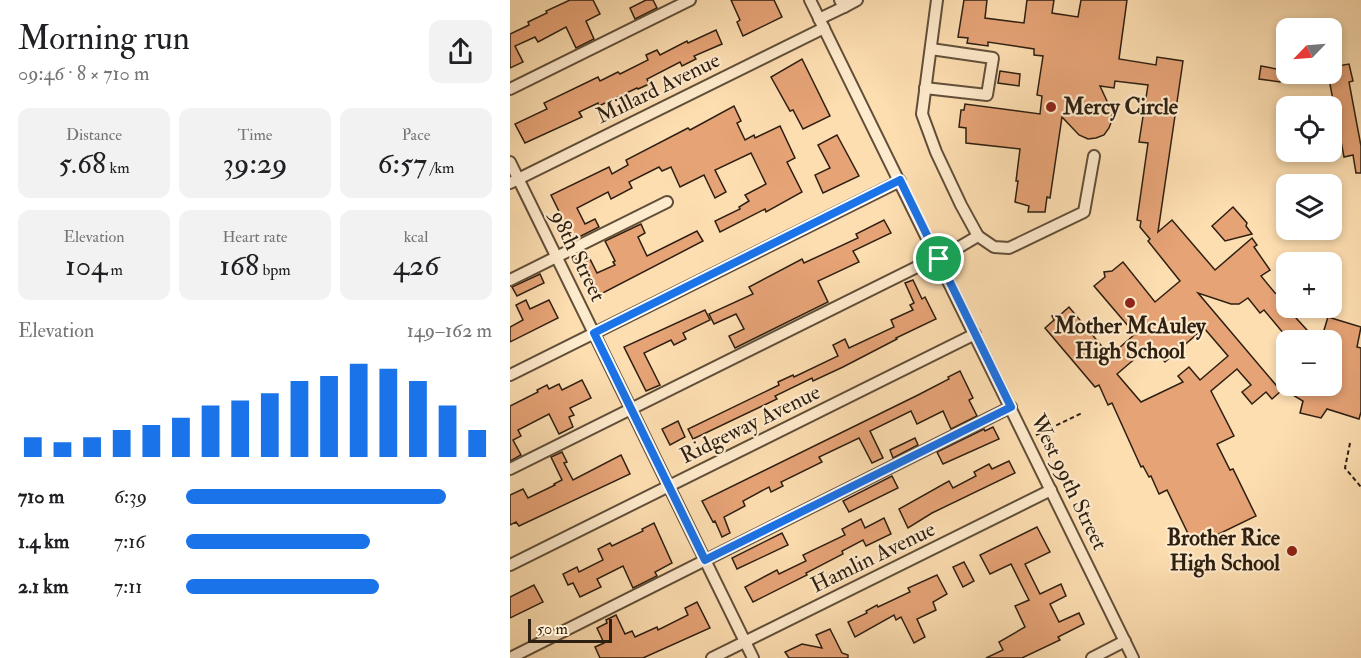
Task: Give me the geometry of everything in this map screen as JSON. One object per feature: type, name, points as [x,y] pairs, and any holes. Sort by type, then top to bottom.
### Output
[{"type":"street","points":[[510,89],[690,0]]},
{"type":"street","name":"West 99th Street","points":[[810,0],[1133,658]]},
{"type":"street","name":"Millard Avenue","points":[[514,181],[821,24],[842,4],[857,0]]},
{"type":"street","points":[[937,0],[922,114],[946,173],[978,236],[994,247],[1010,248],[1084,213],[1095,156]]},
{"type":"street","points":[[925,88],[987,95],[992,67],[993,58],[931,49]]},
{"type":"street","name":"98th Street","points":[[510,162],[514,181],[557,257],[753,658]]},
{"type":"street","points":[[510,375],[900,180]]},
{"type":"street","points":[[510,280],[667,202]]},
{"type":"street","points":[[510,469],[938,258],[978,236]]},
{"type":"street","name":"Ridgeway Avenue","points":[[510,565],[975,334]]},
{"type":"street","points":[[510,658],[1011,407]]},
{"type":"street","name":"Hamlin Avenue","points":[[712,658],[1051,490]]},
{"type":"street","points":[[1092,658],[1125,641]]},
{"type":"path","points":[[1034,436],[1082,413]]},
{"type":"path","points":[[1350,443],[1345,468],[1361,487]]},
{"type":"building","points":[[570,0],[593,0],[600,14],[586,21],[594,39],[576,48],[566,27],[538,42],[535,37],[515,46],[523,62],[510,68],[510,34],[529,25],[528,22],[547,13],[546,11]]},
{"type":"building","points":[[646,0],[653,0],[657,8],[635,19],[630,8]]},
{"type":"building","points":[[731,0],[774,0],[782,17],[743,36],[737,22],[740,20]]},
{"type":"building","points":[[964,0],[987,0],[985,18],[1024,23],[1027,0],[1054,0],[1052,13],[1078,17],[1081,0],[1127,0],[1119,59],[1156,65],[1157,57],[1183,61],[1158,232],[1172,220],[1215,270],[1252,238],[1257,245],[1254,247],[1270,270],[1261,276],[1276,294],[1276,318],[1296,318],[1307,330],[1281,330],[1264,310],[1260,313],[1248,298],[1239,304],[1231,304],[1198,293],[1276,385],[1276,395],[1272,399],[1266,392],[1252,404],[1242,392],[1251,385],[1237,369],[1211,391],[1234,436],[1217,444],[1230,470],[1233,469],[1256,516],[1194,546],[1167,490],[1159,494],[1151,476],[1149,477],[1143,466],[1141,467],[1112,403],[1108,405],[1099,385],[1095,387],[1045,328],[1054,320],[1052,316],[1061,314],[1069,307],[1110,356],[1135,334],[1094,286],[1105,277],[1104,272],[1112,271],[1123,262],[1155,302],[1180,281],[1148,241],[1150,239],[1140,227],[1141,221],[1137,220],[1148,143],[1139,142],[1148,85],[1115,81],[1114,88],[1100,86],[1112,112],[1112,120],[1104,135],[1096,138],[1088,139],[1079,135],[1062,117],[1050,198],[1047,197],[1045,212],[1028,212],[1029,206],[1015,202],[1020,149],[966,143],[966,128],[959,127],[961,110],[964,110],[965,104],[1040,114],[1042,96],[1037,95],[1043,56],[1034,55],[1034,49],[988,42],[988,46],[967,43],[968,38],[958,37]],"holes":[[[1204,328],[1228,356],[1200,380],[1189,367],[1178,376],[1183,382],[1141,402],[1117,374],[1151,345],[1165,362]]]},
{"type":"building","points":[[716,30],[722,44],[694,56],[696,59],[682,66],[680,62],[647,79],[649,84],[599,106],[598,103],[579,112],[582,117],[525,143],[515,124],[547,109],[544,103],[598,77],[600,81],[618,72],[620,74],[648,60],[646,55],[657,50],[660,55]]},
{"type":"building","points":[[802,59],[830,116],[803,129],[771,77]]},
{"type":"building","points":[[1349,64],[1353,81],[1349,82],[1361,146],[1361,173],[1356,173],[1353,155],[1344,157],[1342,96],[1332,96],[1330,84],[1342,84],[1342,65]]},
{"type":"building","points":[[1261,66],[1276,69],[1276,81],[1259,79]]},
{"type":"building","points":[[1000,71],[1020,74],[1019,86],[998,83]]},
{"type":"building","points":[[734,106],[741,121],[737,123],[745,140],[754,135],[755,138],[780,126],[795,158],[787,162],[802,192],[766,212],[765,209],[720,232],[715,221],[740,209],[739,207],[749,201],[745,195],[766,184],[751,153],[715,170],[726,192],[715,198],[704,175],[680,187],[671,167],[662,171],[659,167],[629,182],[632,188],[611,199],[608,192],[577,208],[585,224],[595,219],[599,227],[573,240],[551,195],[609,167],[612,174],[628,165],[626,160]]},
{"type":"building","points":[[837,135],[859,176],[823,193],[815,175],[830,168],[818,145]]},
{"type":"building","points":[[1233,207],[1247,223],[1246,226],[1252,234],[1225,241],[1212,226]]},
{"type":"building","points":[[884,220],[891,233],[853,251],[859,262],[818,281],[828,302],[735,348],[729,336],[744,329],[736,314],[714,324],[709,314],[753,294],[749,287],[802,259],[804,263],[858,238],[856,234]]},
{"type":"building","points":[[641,224],[645,233],[638,237],[647,256],[697,231],[703,241],[597,296],[583,264],[579,266],[575,256],[586,251],[597,273],[615,265],[605,241]]},
{"type":"building","points":[[540,274],[544,283],[517,296],[512,287]]},
{"type":"building","points":[[913,280],[922,299],[925,297],[936,319],[843,367],[813,381],[812,378],[775,396],[777,399],[693,439],[688,429],[779,385],[778,382],[838,356],[833,345],[845,339],[849,348],[894,327],[891,320],[913,310],[910,305],[914,303],[905,283]]},
{"type":"building","points":[[526,300],[530,309],[549,300],[558,318],[510,342],[510,327],[523,320],[516,305]]},
{"type":"building","points":[[705,310],[710,320],[683,333],[686,339],[674,345],[671,340],[644,353],[660,385],[646,391],[624,347]]},
{"type":"building","points":[[1328,318],[1361,327],[1357,347],[1361,348],[1361,412],[1359,419],[1327,409],[1321,418],[1300,413],[1303,401],[1295,396],[1342,396],[1342,330],[1324,330]]},
{"type":"building","points":[[960,371],[973,398],[969,400],[977,416],[951,429],[943,411],[917,424],[911,411],[870,431],[883,458],[872,463],[859,438],[819,457],[822,462],[781,482],[783,486],[771,492],[769,487],[743,501],[745,506],[724,517],[730,533],[722,537],[702,501],[918,395]]},
{"type":"building","points":[[582,380],[591,398],[570,408],[574,415],[569,417],[573,427],[559,434],[549,414],[518,430],[521,436],[513,440],[521,455],[510,461],[510,406],[547,385],[549,389],[559,384],[562,390]]},
{"type":"building","points":[[678,421],[685,437],[670,445],[662,429]]},
{"type":"building","points":[[993,427],[999,439],[943,464],[937,452],[984,429],[985,431]]},
{"type":"building","points":[[915,438],[918,445],[893,458],[890,450]]},
{"type":"building","points":[[562,452],[567,462],[564,463],[573,480],[621,455],[630,474],[519,526],[516,522],[510,525],[510,495],[523,489],[528,498],[562,480],[551,457]]},
{"type":"building","points":[[1009,461],[1015,473],[932,513],[908,528],[899,509],[949,481],[953,488],[976,476],[974,472],[989,464],[992,469]]},
{"type":"building","points":[[892,476],[898,488],[849,512],[843,501]]},
{"type":"building","points":[[884,518],[891,534],[866,546],[863,540],[842,551],[843,554],[806,573],[807,575],[753,602],[745,587],[777,570],[779,574],[806,561],[803,555],[845,535],[842,529],[861,519],[865,528]]},
{"type":"building","points":[[654,523],[672,563],[655,572],[657,576],[633,588],[623,566],[597,579],[601,587],[580,597],[573,583],[568,585],[563,574],[577,567],[579,572],[603,560],[598,549],[610,543],[612,546]]},
{"type":"building","points":[[1037,527],[1050,552],[1025,564],[1040,594],[1061,584],[1066,596],[1050,604],[1059,622],[1079,613],[1084,624],[1058,637],[1060,640],[1022,658],[986,658],[1003,650],[999,642],[1025,627],[1015,606],[1029,600],[1011,564],[990,574],[980,555]]},
{"type":"building","points":[[782,533],[788,545],[737,569],[732,558]]},
{"type":"building","points":[[964,562],[974,581],[963,587],[953,567]]},
{"type":"building","points":[[937,575],[947,594],[933,602],[936,610],[917,619],[925,637],[914,643],[901,617],[896,620],[894,615],[855,637],[848,622],[867,613],[866,611],[877,605],[878,607],[910,592],[908,588]]},
{"type":"building","points":[[534,585],[543,602],[510,618],[510,597]]},
{"type":"building","points":[[697,602],[710,628],[643,658],[600,658],[595,647],[604,643],[597,628],[607,623],[606,620],[616,615],[625,634],[632,631],[635,637],[657,627],[658,630],[688,615],[685,608]]},
{"type":"building","points":[[830,629],[842,653],[848,655],[848,658],[789,658],[785,652],[802,644],[822,648],[816,635]]},
{"type":"place","name":"Mercy Circle","points":[[1051,107]]},
{"type":"place","name":"Mother McAuley High School","points":[[1130,303]]},
{"type":"place","name":"Brother Rice High School","points":[[1292,551]]},
{"type":"route","points":[[900,180],[939,259],[1011,407],[705,560],[594,333],[900,180]]}]
